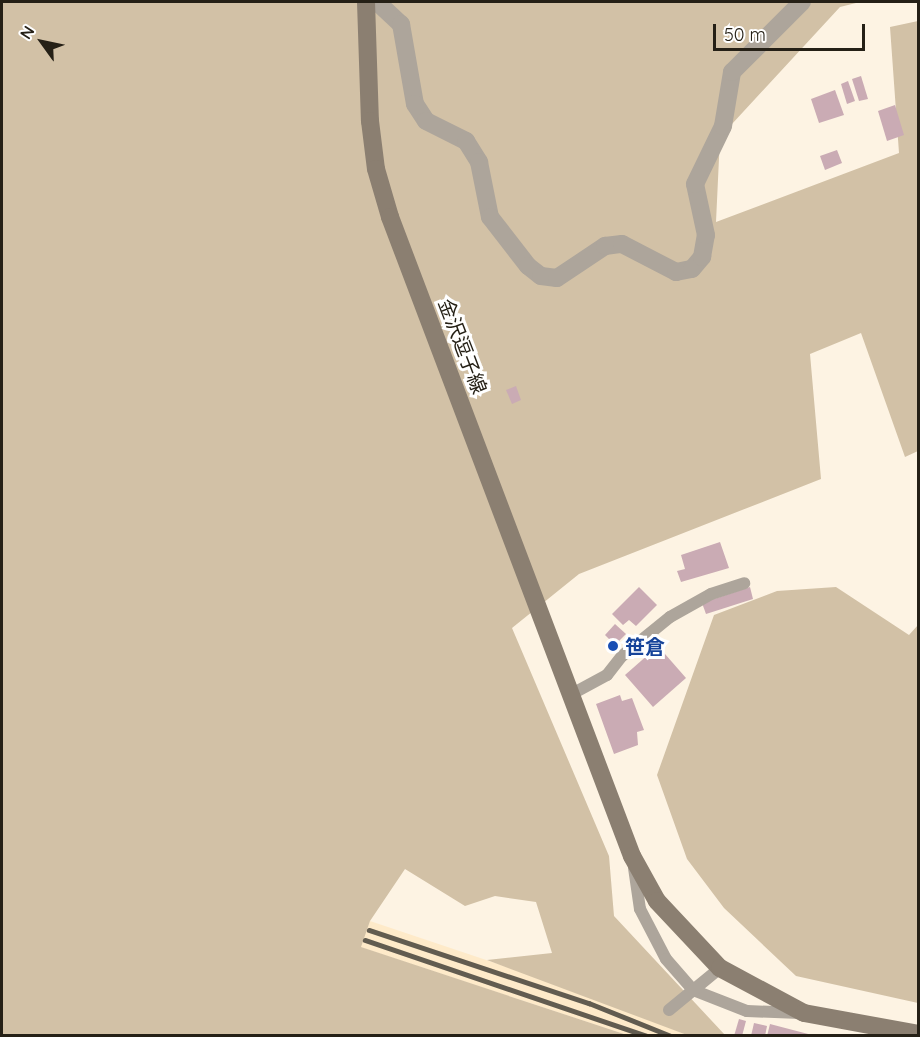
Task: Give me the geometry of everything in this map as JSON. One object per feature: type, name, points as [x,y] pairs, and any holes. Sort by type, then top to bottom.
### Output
[{"type":"main road","name":"金沢逗子線","points":[[366,2],[370,122],[376,169],[390,217],[632,856]]},
{"type":"main road","points":[[632,856],[657,901],[720,968],[804,1013],[918,1034]]},
{"type":"street","points":[[377,2],[401,24],[416,104],[426,122],[465,141],[479,162],[490,217],[528,266],[541,276],[557,278],[605,246],[622,244],[676,272],[692,269],[702,257],[706,235],[695,184],[723,126],[732,72],[802,2]]},
{"type":"lane","points":[[570,695],[607,675],[622,656],[670,617],[711,594],[744,583]]},
{"type":"lane","points":[[632,856],[640,909],[666,959],[693,990],[747,1011],[804,1013]]},
{"type":"lane","points":[[669,1010],[720,968]]},
{"type":"shaded area","points":[[2,2],[860,2],[840,7],[720,137],[716,222],[899,153],[890,27],[918,21],[918,451],[905,457],[861,333],[810,354],[821,479],[579,574],[512,628],[609,856],[614,916],[725,1035],[687,1035],[487,960],[552,953],[536,902],[495,896],[465,906],[405,869],[370,921],[361,947],[627,1035],[2,1036]]},
{"type":"shaded area","points":[[836,587],[909,635],[918,625],[918,1003],[796,976],[724,908],[687,859],[657,775],[714,615],[777,591]]},
{"type":"shaded area","points":[[370,921],[593,996],[687,1035],[627,1035],[360,947]]},
{"type":"building","points":[[861,76],[868,99],[859,101],[852,79]]},
{"type":"building","points":[[848,81],[855,101],[847,104],[841,84]]},
{"type":"building","points":[[835,90],[844,115],[819,123],[811,99]]},
{"type":"building","points":[[895,105],[904,135],[887,141],[878,111]]},
{"type":"building","points":[[837,150],[842,163],[825,170],[820,156]]},
{"type":"building","points":[[516,386],[521,400],[512,404],[506,390]]},
{"type":"building","points":[[720,542],[729,568],[681,582],[677,571],[685,569],[681,555]]},
{"type":"building","points":[[639,587],[657,605],[636,626],[629,620],[623,625],[612,614]]},
{"type":"building","points":[[750,587],[753,599],[706,614],[702,603]]},
{"type":"building","points":[[615,624],[626,634],[615,645],[605,635]]},
{"type":"building","points":[[658,646],[686,678],[653,707],[625,675]]},
{"type":"building","points":[[620,695],[622,701],[632,698],[644,730],[637,732],[638,745],[614,754],[596,704]]},
{"type":"building","points":[[739,1019],[746,1021],[742,1036],[734,1036]]},
{"type":"building","points":[[754,1023],[767,1026],[765,1036],[751,1036]]},
{"type":"building","points":[[770,1024],[812,1035],[812,1036],[767,1036]]},
{"type":"railway","points":[[369,930],[589,1003],[671,1036]]},
{"type":"railway","points":[[365,940],[647,1036]]},
{"type":"place","name":"笹倉","points":[[613,646]]}]
